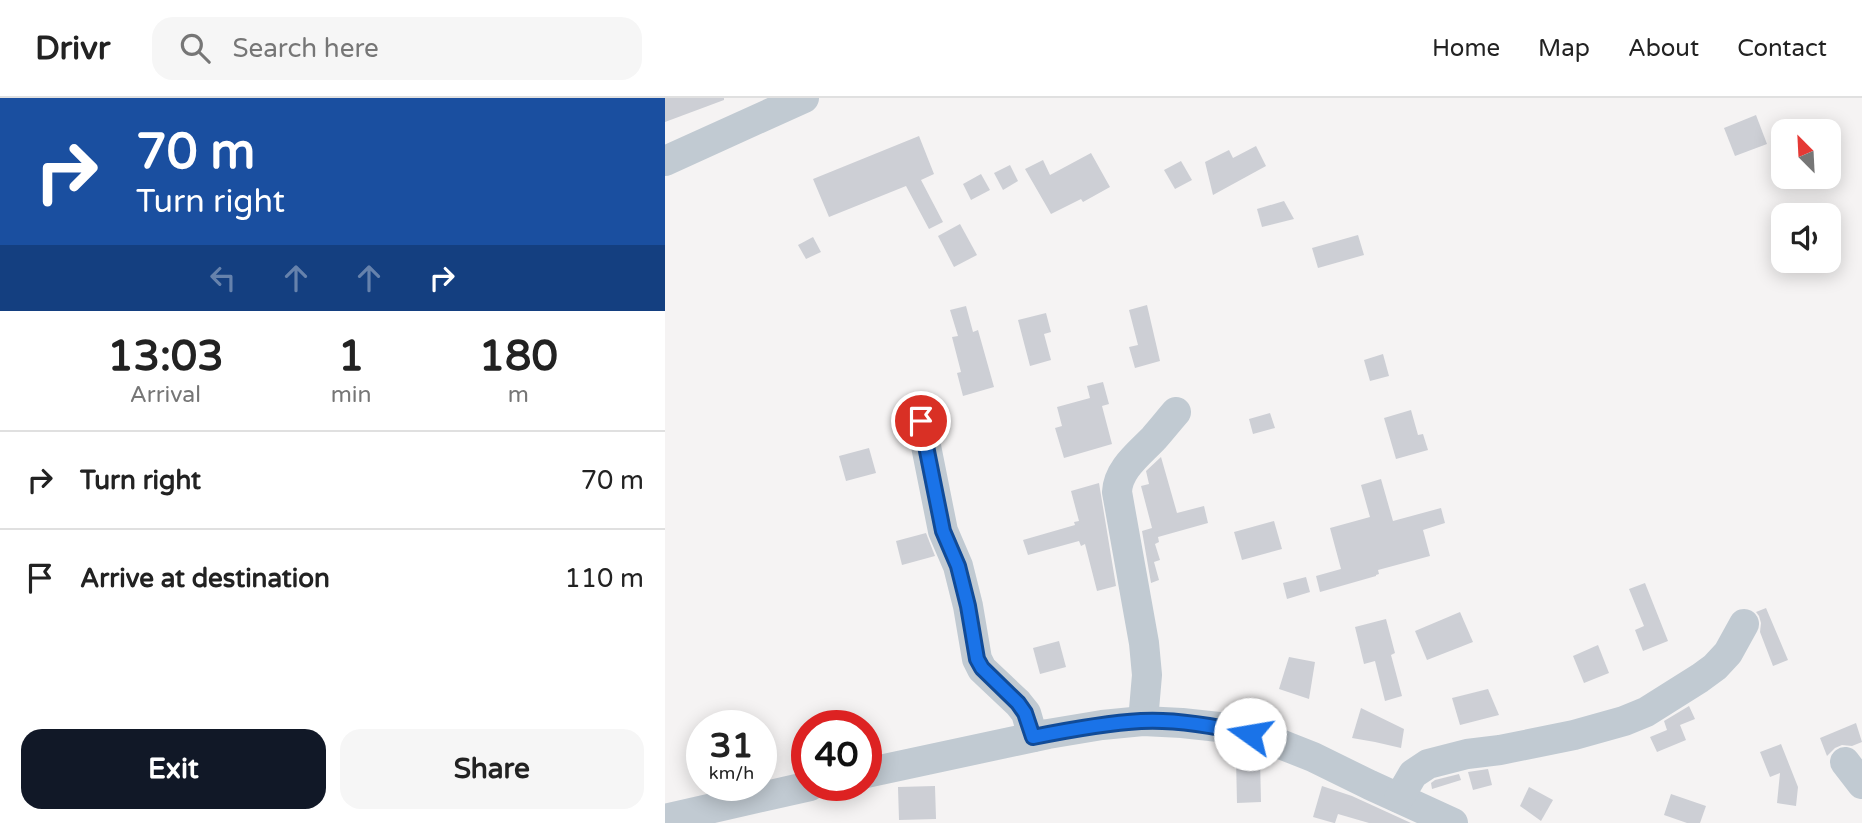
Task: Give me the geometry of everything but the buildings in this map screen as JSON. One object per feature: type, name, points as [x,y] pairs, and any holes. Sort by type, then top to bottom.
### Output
[{"type":"street","points":[[665,161],[804,98]]},
{"type":"street","points":[[1143,720],[1146,664],[1117,492],[1118,484],[1128,466],[1176,412]]},
{"type":"street","points":[[921,421],[943,531],[958,566],[977,659],[982,668],[1018,703],[1025,713],[1033,737]]},
{"type":"street","points":[[1399,798],[1413,774],[1428,764],[1467,754],[1574,735],[1646,712],[1715,667],[1728,653],[1744,624]]},
{"type":"street","points":[[882,770],[1102,725],[1143,720],[1219,727],[1250,734],[1313,757],[1453,823]]},
{"type":"street","points":[[665,819],[791,790]]},
{"type":"route","points":[[921,421],[943,531],[958,566],[977,659],[982,668],[1018,703],[1029,720],[1033,737],[1143,720],[1219,727],[1250,734]]}]
